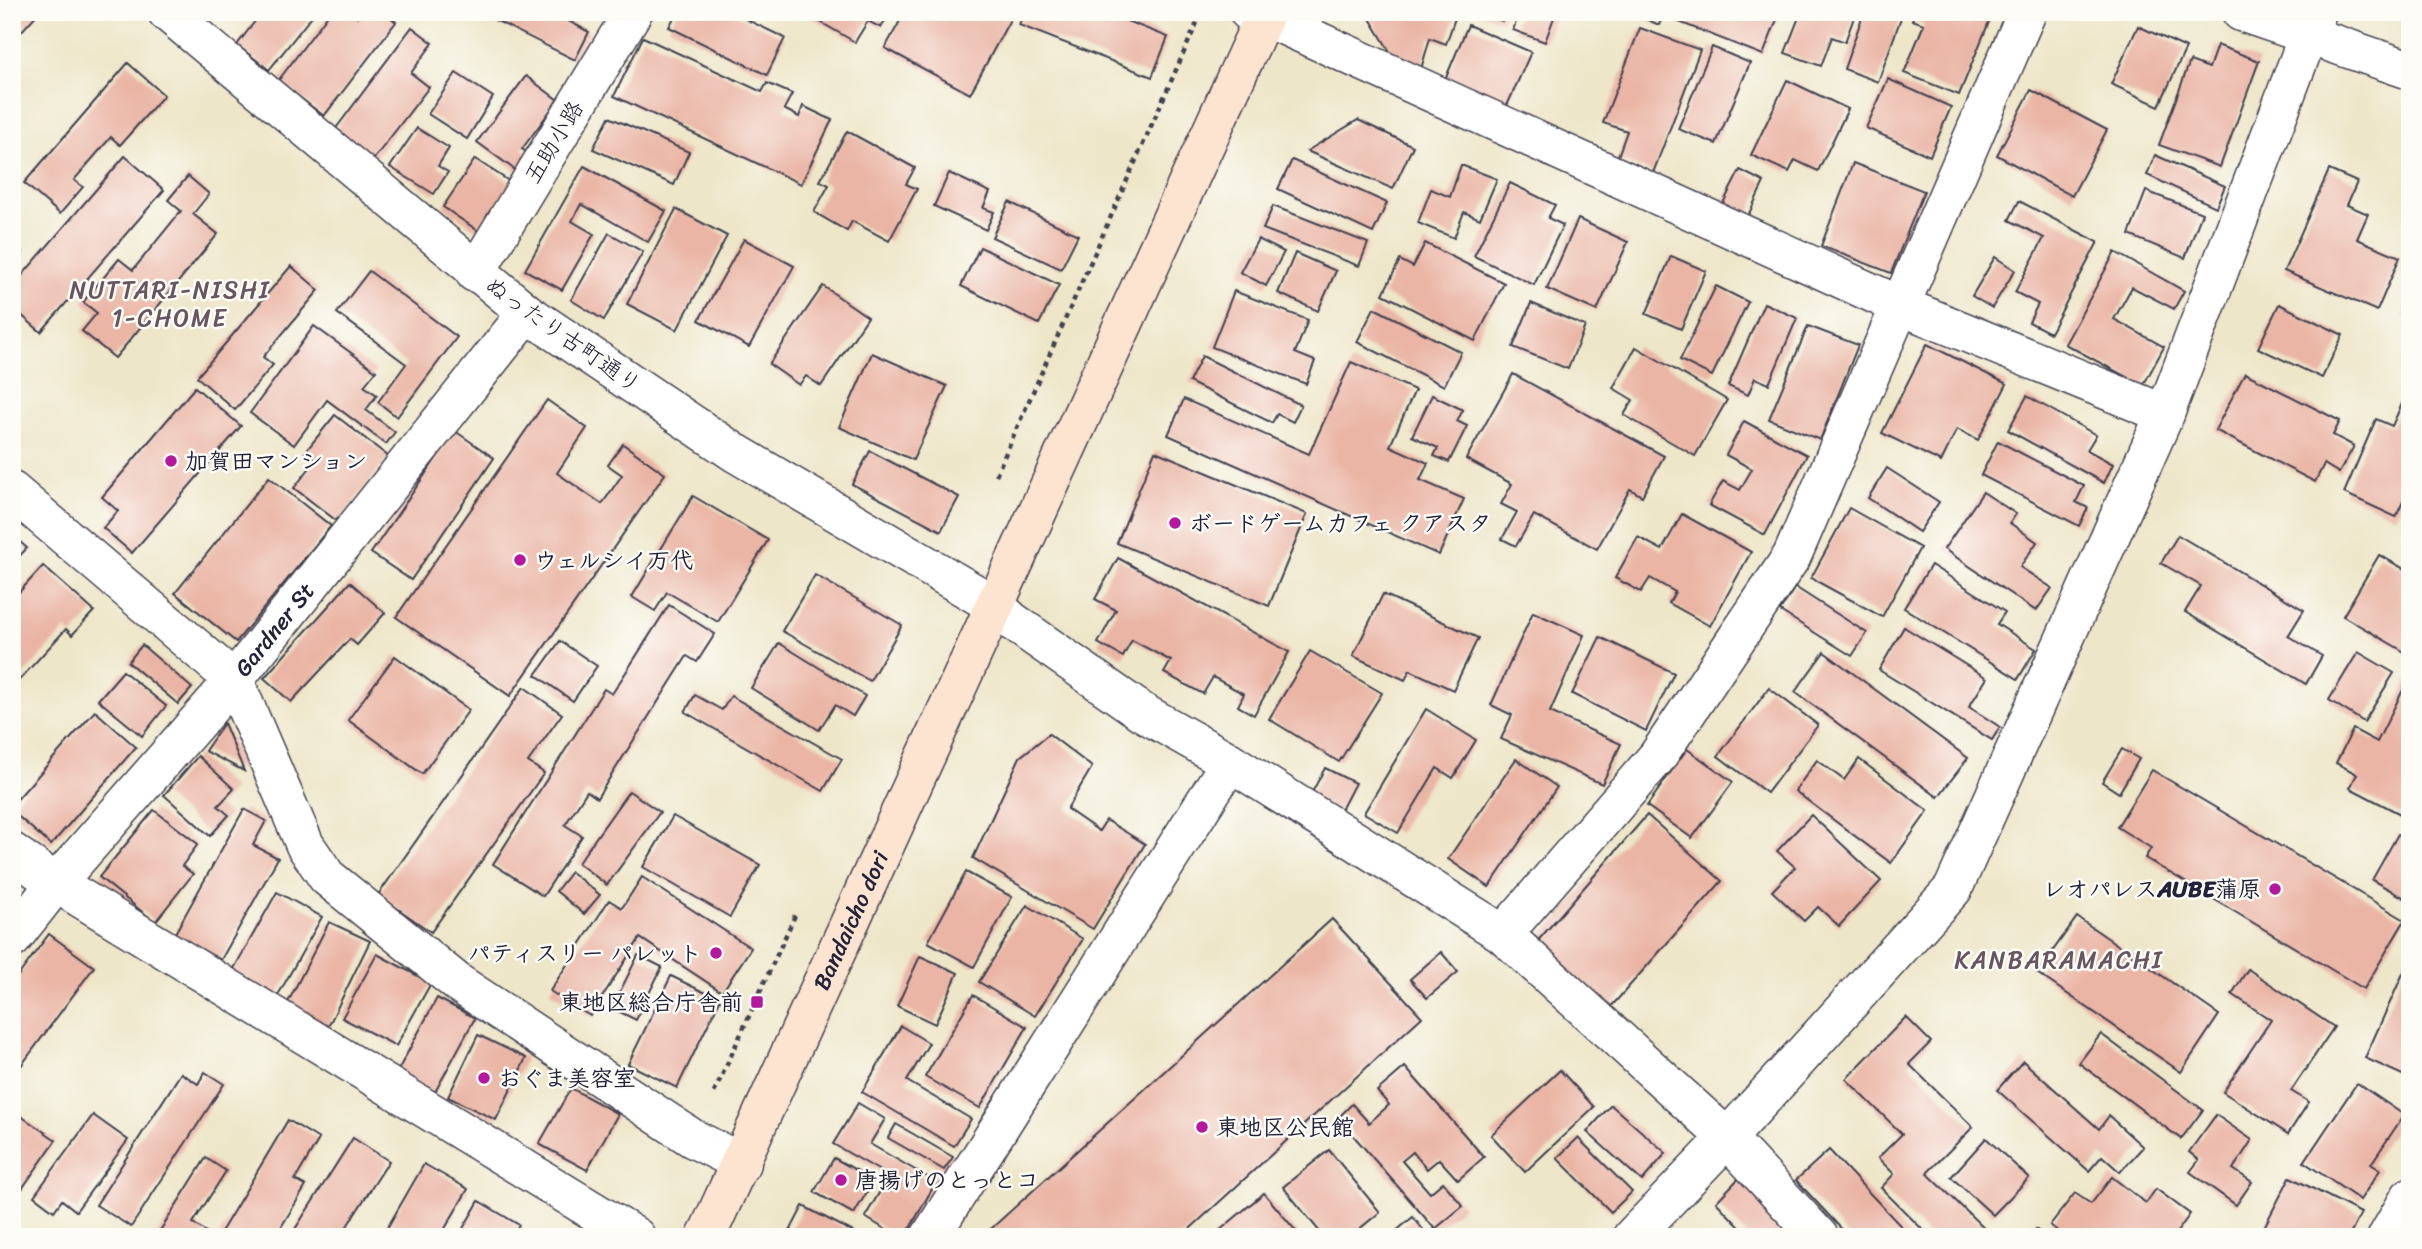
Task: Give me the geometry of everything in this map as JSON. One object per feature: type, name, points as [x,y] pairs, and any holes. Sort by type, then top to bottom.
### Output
[{"type":"street","name":"ぬったり古町通り","points":[[167,12],[475,273],[527,313],[734,452],[996,606],[1012,621],[1142,712],[1230,762],[1503,934],[1727,1138],[1819,1237]]},
{"type":"street","name":"五助小路","points":[[475,273],[633,12]]},
{"type":"street","points":[[1503,934],[1657,757],[1793,556],[2027,12]]},
{"type":"street","points":[[2241,12],[2314,23],[2410,70]]},
{"type":"street","points":[[1259,14],[1901,306],[2165,414]]},
{"type":"street","name":"Bandaicho dori","points":[[706,1237],[996,606],[1259,14]]},
{"type":"street","points":[[1632,1237],[1727,1138],[1953,889],[2165,414],[2314,23]]},
{"type":"street","name":"Gardner St","points":[[12,939],[56,883],[234,680],[527,313]]},
{"type":"street","points":[[12,491],[234,680],[305,845],[327,877],[458,983],[692,1139],[742,1163]]},
{"type":"street","points":[[930,1237],[1230,762]]},
{"type":"street","points":[[12,852],[56,883],[636,1237]]},
{"type":"street","points":[[2387,1237],[2410,1197]]},
{"type":"building","points":[[12,12],[39,12],[12,42]]},
{"type":"building","points":[[262,12],[315,12],[269,70],[237,45]]},
{"type":"building","points":[[330,12],[351,12],[357,17],[360,12],[384,12],[396,22],[324,116],[278,81]]},
{"type":"building","points":[[492,12],[569,12],[565,19],[589,32],[575,60],[489,17]]},
{"type":"building","points":[[677,12],[731,12],[785,38],[767,75],[669,27]]},
{"type":"building","points":[[803,12],[890,12],[881,28],[868,21],[855,42]]},
{"type":"building","points":[[905,12],[1014,12],[970,94],[885,48]]},
{"type":"building","points":[[1024,12],[1104,12],[1168,37],[1152,77],[1019,25]]},
{"type":"building","points":[[1366,12],[1440,12],[1455,18],[1446,44],[1430,38],[1421,69],[1395,60]]},
{"type":"building","points":[[1479,12],[1505,12],[1502,21]]},
{"type":"building","points":[[1520,12],[1556,12],[1545,42],[1513,30]]},
{"type":"building","points":[[1630,12],[1665,12],[1659,25]]},
{"type":"building","points":[[1683,12],[1780,12],[1763,55],[1679,22]]},
{"type":"building","points":[[1801,12],[1856,12],[1845,42],[1832,37],[1821,66],[1785,53]]},
{"type":"building","points":[[1864,12],[1903,12],[1878,82],[1844,69]]},
{"type":"building","points":[[1915,12],[1993,12],[1959,95],[1904,73],[1924,24],[1912,20]]},
{"type":"building","points":[[1468,25],[1531,52],[1506,108],[1444,82]]},
{"type":"building","points":[[2138,26],[2186,48],[2159,106],[2111,84]]},
{"type":"building","points":[[412,27],[433,43],[411,73],[429,87],[373,160],[334,131]]},
{"type":"building","points":[[1640,28],[1700,50],[1653,173],[1617,159],[1627,131],[1603,123]]},
{"type":"building","points":[[643,37],[762,92],[767,83],[792,94],[784,109],[799,117],[803,106],[832,120],[801,184],[614,96]]},
{"type":"building","points":[[2217,45],[2259,61],[2220,167],[2159,145],[2190,61],[2209,68]]},
{"type":"building","points":[[1712,47],[1750,63],[1716,144],[1678,129]]},
{"type":"building","points":[[128,63],[164,95],[120,145],[111,137],[74,180],[83,187],[60,214],[24,183]]},
{"type":"building","points":[[456,73],[493,97],[467,139],[428,114]]},
{"type":"building","points":[[526,76],[558,100],[522,149],[535,158],[522,175],[477,142]]},
{"type":"building","points":[[1888,79],[1951,107],[1930,156],[1866,128]]},
{"type":"building","points":[[1787,80],[1848,109],[1818,171],[1795,160],[1789,172],[1751,155]]},
{"type":"building","points":[[2031,90],[2107,130],[2072,196],[1997,155]]},
{"type":"building","points":[[609,117],[689,152],[674,185],[593,149]]},
{"type":"building","points":[[1358,120],[1413,146],[1393,189],[1307,151]]},
{"type":"building","points":[[417,128],[449,148],[438,166],[448,172],[434,194],[390,167]]},
{"type":"building","points":[[847,131],[915,168],[906,184],[917,189],[889,241],[852,221],[847,231],[814,212],[829,185],[820,181]]},
{"type":"building","points":[[2155,155],[2225,186],[2216,207],[2147,175]]},
{"type":"building","points":[[125,156],[164,190],[41,332],[12,307],[12,287]]},
{"type":"building","points":[[475,159],[515,185],[483,234],[443,207]]},
{"type":"building","points":[[1292,160],[1387,203],[1373,233],[1278,189]]},
{"type":"building","points":[[1853,163],[1924,191],[1891,273],[1821,246]]},
{"type":"building","points":[[1461,165],[1497,179],[1480,219],[1464,212],[1454,238],[1418,223],[1431,189],[1450,197]]},
{"type":"building","points":[[584,166],[666,211],[648,242],[581,204],[572,221],[594,234],[562,290],[525,270]]},
{"type":"building","points":[[1740,170],[1764,182],[1746,220],[1721,207]]},
{"type":"building","points":[[2329,170],[2357,182],[2347,205],[2368,214],[2357,239],[2400,257],[2377,311],[2284,271]]},
{"type":"building","points":[[949,173],[990,192],[983,208],[994,212],[986,230],[934,206]]},
{"type":"building","points":[[188,176],[209,194],[193,214],[218,234],[115,358],[82,331],[97,313],[83,302],[119,259],[133,270],[181,211],[168,200]]},
{"type":"building","points":[[1510,183],[1555,205],[1548,218],[1563,225],[1534,285],[1474,256]]},
{"type":"building","points":[[2146,191],[2202,213],[2185,258],[2129,235]]},
{"type":"building","points":[[2019,201],[2098,242],[2050,333],[2029,322],[2038,304],[2015,292],[2044,238],[2009,220]]},
{"type":"building","points":[[1009,202],[1078,235],[1061,269],[992,237]]},
{"type":"building","points":[[1273,206],[1368,243],[1359,266],[1263,229]]},
{"type":"building","points":[[676,209],[727,236],[677,330],[627,304]]},
{"type":"building","points":[[1578,219],[1628,242],[1597,311],[1547,289]]},
{"type":"building","points":[[609,233],[643,252],[604,320],[571,300]]},
{"type":"building","points":[[744,239],[794,266],[749,347],[699,320]]},
{"type":"building","points":[[1258,239],[1284,252],[1266,286],[1240,272]]},
{"type":"building","points":[[1425,243],[1504,283],[1475,341],[1383,294],[1400,260],[1413,267]]},
{"type":"building","points":[[12,244],[22,252],[12,263]]},
{"type":"building","points":[[980,247],[1059,285],[1039,324],[961,286]]},
{"type":"building","points":[[2115,252],[2184,291],[2174,309],[2132,287],[2114,319],[2164,347],[2143,386],[2065,344]]},
{"type":"building","points":[[1295,253],[1336,271],[1318,311],[1278,293]]},
{"type":"building","points":[[1671,256],[1706,271],[1681,329],[1646,314]]},
{"type":"building","points":[[1995,257],[2015,270],[1992,308],[1972,296]]},
{"type":"building","points":[[291,266],[319,290],[263,357],[273,365],[235,410],[197,377]]},
{"type":"building","points":[[369,271],[457,337],[397,417],[378,402],[406,364],[337,313]]},
{"type":"building","points":[[823,286],[868,317],[821,386],[806,376],[799,385],[769,364]]},
{"type":"building","points":[[1716,286],[1748,302],[1712,376],[1680,360]]},
{"type":"building","points":[[1234,291],[1308,320],[1295,353],[1315,361],[1306,384],[1212,347]]},
{"type":"building","points":[[2410,301],[2410,320],[2403,317]]},
{"type":"building","points":[[1531,303],[1585,326],[1568,369],[1513,347]]},
{"type":"building","points":[[1764,303],[1797,318],[1769,384],[1755,378],[1748,395],[1728,386]]},
{"type":"building","points":[[2279,304],[2343,335],[2322,378],[2258,348]]},
{"type":"building","points":[[1374,308],[1461,352],[1444,386],[1357,342]]},
{"type":"building","points":[[314,326],[376,371],[364,386],[377,395],[366,410],[395,432],[386,444],[327,400],[294,445],[250,413]]},
{"type":"building","points":[[1808,326],[1858,345],[1820,440],[1769,419]]},
{"type":"building","points":[[1927,344],[2007,384],[1978,440],[1957,429],[1941,462],[1882,433]]},
{"type":"building","points":[[1636,347],[1727,400],[1695,456],[1624,415],[1633,400],[1613,388]]},
{"type":"building","points":[[872,353],[947,386],[913,460],[839,427]]},
{"type":"building","points":[[1202,356],[1301,405],[1293,422],[1277,414],[1272,423],[1189,382]]},
{"type":"building","points":[[1351,362],[1415,390],[1390,446],[1428,463],[1420,480],[1464,499],[1439,555],[1168,435],[1184,399],[1309,454]]},
{"type":"building","points":[[2245,373],[2340,421],[2333,435],[2354,446],[2339,473],[2324,464],[2315,482],[2215,430]]},
{"type":"building","points":[[1513,374],[1664,456],[1642,496],[1630,489],[1597,549],[1534,515],[1516,546],[1502,539],[1517,512],[1501,504],[1512,484],[1466,459]]},
{"type":"building","points":[[2410,386],[2410,486],[2396,517],[2344,493],[2376,419],[2392,426]]},
{"type":"building","name":"加賀田マンション","points":[[195,387],[241,426],[132,553],[103,528],[118,511],[102,497]]},
{"type":"building","points":[[1432,395],[1463,410],[1457,421],[1467,426],[1449,462],[1434,456],[1438,448],[1412,436]]},
{"type":"building","points":[[2027,396],[2096,435],[2087,450],[2113,464],[2104,483],[2008,430]]},
{"type":"building","name":"ウェルシイ万代","points":[[547,400],[587,428],[557,473],[602,504],[622,475],[608,465],[623,444],[665,474],[510,696],[396,617]]},
{"type":"building","points":[[335,415],[389,457],[338,522],[294,488],[316,460],[305,452]]},
{"type":"building","points":[[1744,421],[1807,455],[1765,535],[1709,505],[1723,481],[1740,490],[1752,469],[1726,455]]},
{"type":"building","points":[[455,431],[494,458],[411,580],[371,553]]},
{"type":"building","points":[[1998,441],[2084,486],[2076,502],[2088,508],[2079,526],[1981,475]]},
{"type":"building","points":[[870,451],[959,497],[941,531],[852,484]]},
{"type":"building","points":[[1155,451],[1307,514],[1269,606],[1117,543]]},
{"type":"building","points":[[1887,468],[1939,502],[1919,532],[1868,498]]},
{"type":"building","points":[[269,477],[331,526],[236,642],[175,593]]},
{"type":"building","points":[[1983,492],[2016,514],[2010,523],[2037,542],[2020,567],[2052,588],[2036,611],[1944,549]]},
{"type":"building","points":[[693,496],[768,540],[718,622],[667,592],[655,611],[632,597]]},
{"type":"building","points":[[1849,508],[1920,548],[1882,617],[1811,578]]},
{"type":"building","points":[[1682,514],[1751,552],[1710,626],[1669,603],[1675,592],[1650,578],[1641,592],[1615,578],[1638,537],[1662,550]]},
{"type":"building","points":[[12,535],[27,548],[12,564]]},
{"type":"building","points":[[2178,535],[2304,610],[2288,636],[2322,656],[2306,684],[2185,612],[2201,586],[2161,563]]},
{"type":"building","points":[[2379,555],[2410,572],[2410,655],[2343,616]]},
{"type":"building","points":[[1118,558],[1289,652],[1254,715],[1238,706],[1244,694],[1213,677],[1203,694],[1164,673],[1171,661],[1132,640],[1123,657],[1098,643],[1116,610],[1095,599]]},
{"type":"building","points":[[1931,565],[2005,612],[1997,624],[2036,649],[2018,679],[1904,608]]},
{"type":"building","points":[[43,566],[94,611],[72,635],[66,629],[12,688],[12,600]]},
{"type":"building","points":[[815,575],[902,625],[870,681],[782,631]]},
{"type":"building","points":[[350,582],[385,613],[357,645],[350,639],[291,702],[264,678]]},
{"type":"building","points":[[1795,587],[1867,633],[1852,656],[1780,611]]},
{"type":"building","points":[[1383,594],[1478,638],[1453,690],[1410,670],[1405,680],[1353,656]]},
{"type":"building","points":[[669,605],[715,634],[697,662],[687,656],[597,798],[587,791],[565,825],[582,836],[543,896],[493,864],[604,689],[612,694]]},
{"type":"building","points":[[1533,612],[1584,635],[1550,712],[1621,744],[1602,784],[1501,739],[1512,715],[1491,705]]},
{"type":"building","points":[[1904,627],[1987,678],[1969,707],[2000,727],[1992,740],[1879,670]]},
{"type":"building","points":[[1600,637],[1674,673],[1646,731],[1572,694]]},
{"type":"building","points":[[560,641],[597,666],[573,701],[536,675]]},
{"type":"building","points":[[779,643],[865,696],[853,716],[835,705],[819,730],[751,688]]},
{"type":"building","points":[[142,645],[192,688],[178,704],[128,662]]},
{"type":"building","points":[[1310,651],[1382,693],[1339,762],[1269,719]]},
{"type":"building","points":[[1824,652],[1968,758],[1938,797],[1795,692]]},
{"type":"building","points":[[2358,652],[2394,673],[2364,722],[2329,700]]},
{"type":"building","points":[[395,656],[469,710],[422,774],[348,720]]},
{"type":"building","points":[[123,671],[166,706],[142,736],[98,700]]},
{"type":"building","points":[[2410,676],[2410,819],[2350,788],[2357,774],[2336,763],[2353,729],[2377,742]]},
{"type":"building","points":[[524,687],[562,714],[528,762],[544,773],[431,932],[378,895]]},
{"type":"building","points":[[1769,688],[1818,725],[1767,793],[1718,756]]},
{"type":"building","points":[[695,695],[722,710],[731,696],[842,759],[823,791],[685,712]]},
{"type":"building","points":[[1426,709],[1476,740],[1453,778],[1437,768],[1398,833],[1364,813]]},
{"type":"building","points":[[95,711],[136,747],[51,845],[12,811],[12,805]]},
{"type":"building","points":[[224,723],[244,771],[205,751]]},
{"type":"building","points":[[1049,734],[1092,767],[1067,809],[1099,831],[1106,820],[1145,844],[1093,929],[973,858],[1020,757]]},
{"type":"building","points":[[1687,749],[1733,782],[1692,838],[1647,806]]},
{"type":"building","points":[[2122,749],[2139,759],[2119,793],[2102,782]]},
{"type":"building","points":[[198,756],[234,789],[218,806],[229,815],[210,836],[164,795]]},
{"type":"building","points":[[1516,759],[1557,787],[1489,887],[1448,859]]},
{"type":"building","points":[[1859,759],[1928,811],[1891,863],[1795,791],[1817,760],[1844,780]]},
{"type":"building","points":[[1325,768],[1355,783],[1340,812],[1310,796]]},
{"type":"building","name":"レオパレスAUBE蒲原","points":[[2152,770],[2405,920],[2364,989],[2145,858],[2151,848],[2117,827]]},
{"type":"building","points":[[629,791],[660,812],[607,885],[578,863]]},
{"type":"building","points":[[244,809],[266,821],[253,845],[278,858],[221,960],[174,935]]},
{"type":"building","points":[[154,810],[198,844],[182,866],[193,874],[155,922],[99,877]]},
{"type":"building","points":[[1647,815],[1722,881],[1609,1009],[1535,944]]},
{"type":"building","points":[[1811,815],[1881,881],[1839,926],[1818,907],[1804,921],[1772,891],[1795,867],[1777,851]]},
{"type":"building","points":[[673,816],[760,865],[730,917],[643,867]]},
{"type":"building","points":[[2398,834],[2410,841],[2410,901],[2372,880]]},
{"type":"building","points":[[571,872],[600,895],[584,914],[556,891]]},
{"type":"building","points":[[966,872],[1012,897],[974,967],[928,942]]},
{"type":"building","points":[[642,877],[751,948],[722,992],[640,938],[590,1016],[550,991],[609,900],[622,908]]},
{"type":"building","points":[[277,892],[322,917],[277,997],[232,972]]},
{"type":"building","points":[[1027,905],[1083,939],[1035,1016],[979,982]]},
{"type":"building","points":[[2077,917],[2219,1015],[2181,1072],[2037,973]]},
{"type":"building","name":"東地区公民館","points":[[1332,919],[1422,1017],[1181,1237],[982,1237]]},
{"type":"building","points":[[329,922],[370,941],[325,1033],[283,1012]]},
{"type":"building","points":[[49,934],[94,967],[12,1078],[12,984]]},
{"type":"building","points":[[1441,952],[1458,972],[1427,998],[1410,979]]},
{"type":"building","points":[[377,954],[431,983],[396,1046],[342,1018]]},
{"type":"building","points":[[638,955],[662,967],[636,1020],[612,1008]]},
{"type":"building","points":[[920,956],[958,973],[935,1024],[897,1006]]},
{"type":"building","points":[[2410,958],[2410,1076],[2409,1078],[2365,1058]]},
{"type":"building","points":[[2248,969],[2334,1027],[2291,1091],[2309,1102],[2288,1134],[2223,1092],[2271,1020],[2232,994]]},
{"type":"building","points":[[671,976],[720,1000],[677,1088],[628,1064]]},
{"type":"building","points":[[973,995],[1027,1027],[980,1108],[925,1077]]},
{"type":"building","points":[[437,998],[475,1018],[434,1094],[396,1074]]},
{"type":"building","points":[[1906,1017],[1931,1042],[1909,1064],[1973,1127],[1927,1173],[1993,1237],[1930,1237],[1881,1188],[1894,1174],[1878,1158],[1902,1134],[1846,1079]]},
{"type":"building","points":[[901,1026],[929,1043],[907,1081],[971,1119],[954,1146],[862,1092]]},
{"type":"building","points":[[2101,1034],[2203,1110],[2181,1139],[2079,1063]]},
{"type":"building","points":[[478,1035],[526,1058],[496,1120],[448,1097]]},
{"type":"building","points":[[2023,1061],[2099,1129],[2109,1116],[2143,1147],[2120,1172],[2102,1156],[2089,1171],[1997,1090]]},
{"type":"building","points":[[1405,1067],[1484,1157],[1458,1180],[1439,1159],[1427,1169],[1413,1152],[1402,1161],[1430,1193],[1443,1182],[1463,1206],[1435,1229],[1338,1118],[1352,1104],[1369,1123],[1389,1105],[1377,1091]]},
{"type":"building","points":[[1560,1070],[1594,1107],[1525,1172],[1491,1135]]},
{"type":"building","points":[[205,1072],[224,1084],[131,1227],[96,1205],[181,1073],[198,1084]]},
{"type":"building","points":[[2357,1083],[2404,1115],[2371,1164],[2380,1170],[2360,1200],[2304,1162]]},
{"type":"building","points":[[571,1088],[618,1114],[587,1170],[539,1144]]},
{"type":"building","points":[[858,1103],[885,1119],[870,1144],[936,1182],[905,1237],[898,1237],[865,1217],[889,1176],[833,1144]]},
{"type":"building","points":[[1611,1105],[1666,1153],[1642,1181],[1587,1132]]},
{"type":"building","points":[[12,1110],[56,1140],[12,1203]]},
{"type":"building","points":[[93,1115],[128,1140],[76,1211],[62,1200],[54,1211],[34,1196]]},
{"type":"building","points":[[2216,1115],[2252,1140],[2233,1169],[2252,1182],[2236,1205],[2190,1172],[2199,1160],[2189,1152]]},
{"type":"building","points":[[288,1120],[319,1139],[295,1180],[306,1186],[275,1237],[218,1237]]},
{"type":"building","points":[[896,1124],[953,1157],[944,1170],[888,1138]]},
{"type":"building","points":[[353,1138],[389,1161],[340,1237],[290,1237]]},
{"type":"building","points":[[1578,1138],[1632,1192],[1611,1212],[1557,1158]]},
{"type":"building","points":[[1986,1138],[2029,1178],[1993,1215],[1951,1177]]},
{"type":"building","points":[[1329,1150],[1380,1212],[1357,1231],[1362,1237],[1324,1237],[1283,1187]]},
{"type":"building","points":[[1829,1150],[1911,1237],[1849,1237],[1796,1180]]},
{"type":"building","points":[[206,1158],[226,1171],[193,1223],[206,1232],[203,1237],[156,1237]]},
{"type":"building","points":[[834,1158],[874,1180],[854,1214],[814,1192]]},
{"type":"building","points":[[424,1164],[468,1189],[440,1237],[382,1237]]},
{"type":"building","points":[[1741,1176],[1799,1237],[1749,1237],[1716,1202]]},
{"type":"building","points":[[2112,1177],[2146,1203],[2156,1189],[2190,1214],[2177,1232],[2183,1237],[2065,1237],[2050,1225],[2075,1193],[2091,1204]]},
{"type":"building","points":[[2290,1177],[2361,1213],[2349,1237],[2260,1235]]},
{"type":"building","points":[[1264,1193],[1301,1237],[1212,1237]]},
{"type":"building","points":[[479,1201],[519,1225],[513,1237],[458,1237]]},
{"type":"building","points":[[803,1206],[863,1237],[787,1237]]},
{"type":"building","points":[[1413,1217],[1429,1237],[1389,1237]]},
{"type":"building","points":[[2036,1229],[2044,1237],[2029,1237]]},
{"type":"place","name":"加賀田マンション","points":[[171,461]]},
{"type":"place","name":"ボードゲームカフェ クアスタ","points":[[1175,523]]},
{"type":"place","name":"ウェルシイ万代","points":[[520,560]]},
{"type":"place","name":"レオパレスAUBE蒲原","points":[[2275,889]]},
{"type":"place","name":"パティスリー パレット","points":[[716,953]]},
{"type":"place","name":"東地区総合庁舎前","points":[[757,1002]]},
{"type":"place","name":"おぐま美容室","points":[[484,1078]]},
{"type":"place","name":"東地区公民館","points":[[1202,1127]]},
{"type":"place","name":"唐揚げのとっとコ","points":[[841,1180]]},
{"type":"district","name":"NUTTARI-NISHI 1-CHOME","points":[[170,304]]},
{"type":"district","name":"KANBARAMACHI","points":[[2059,960]]}]
